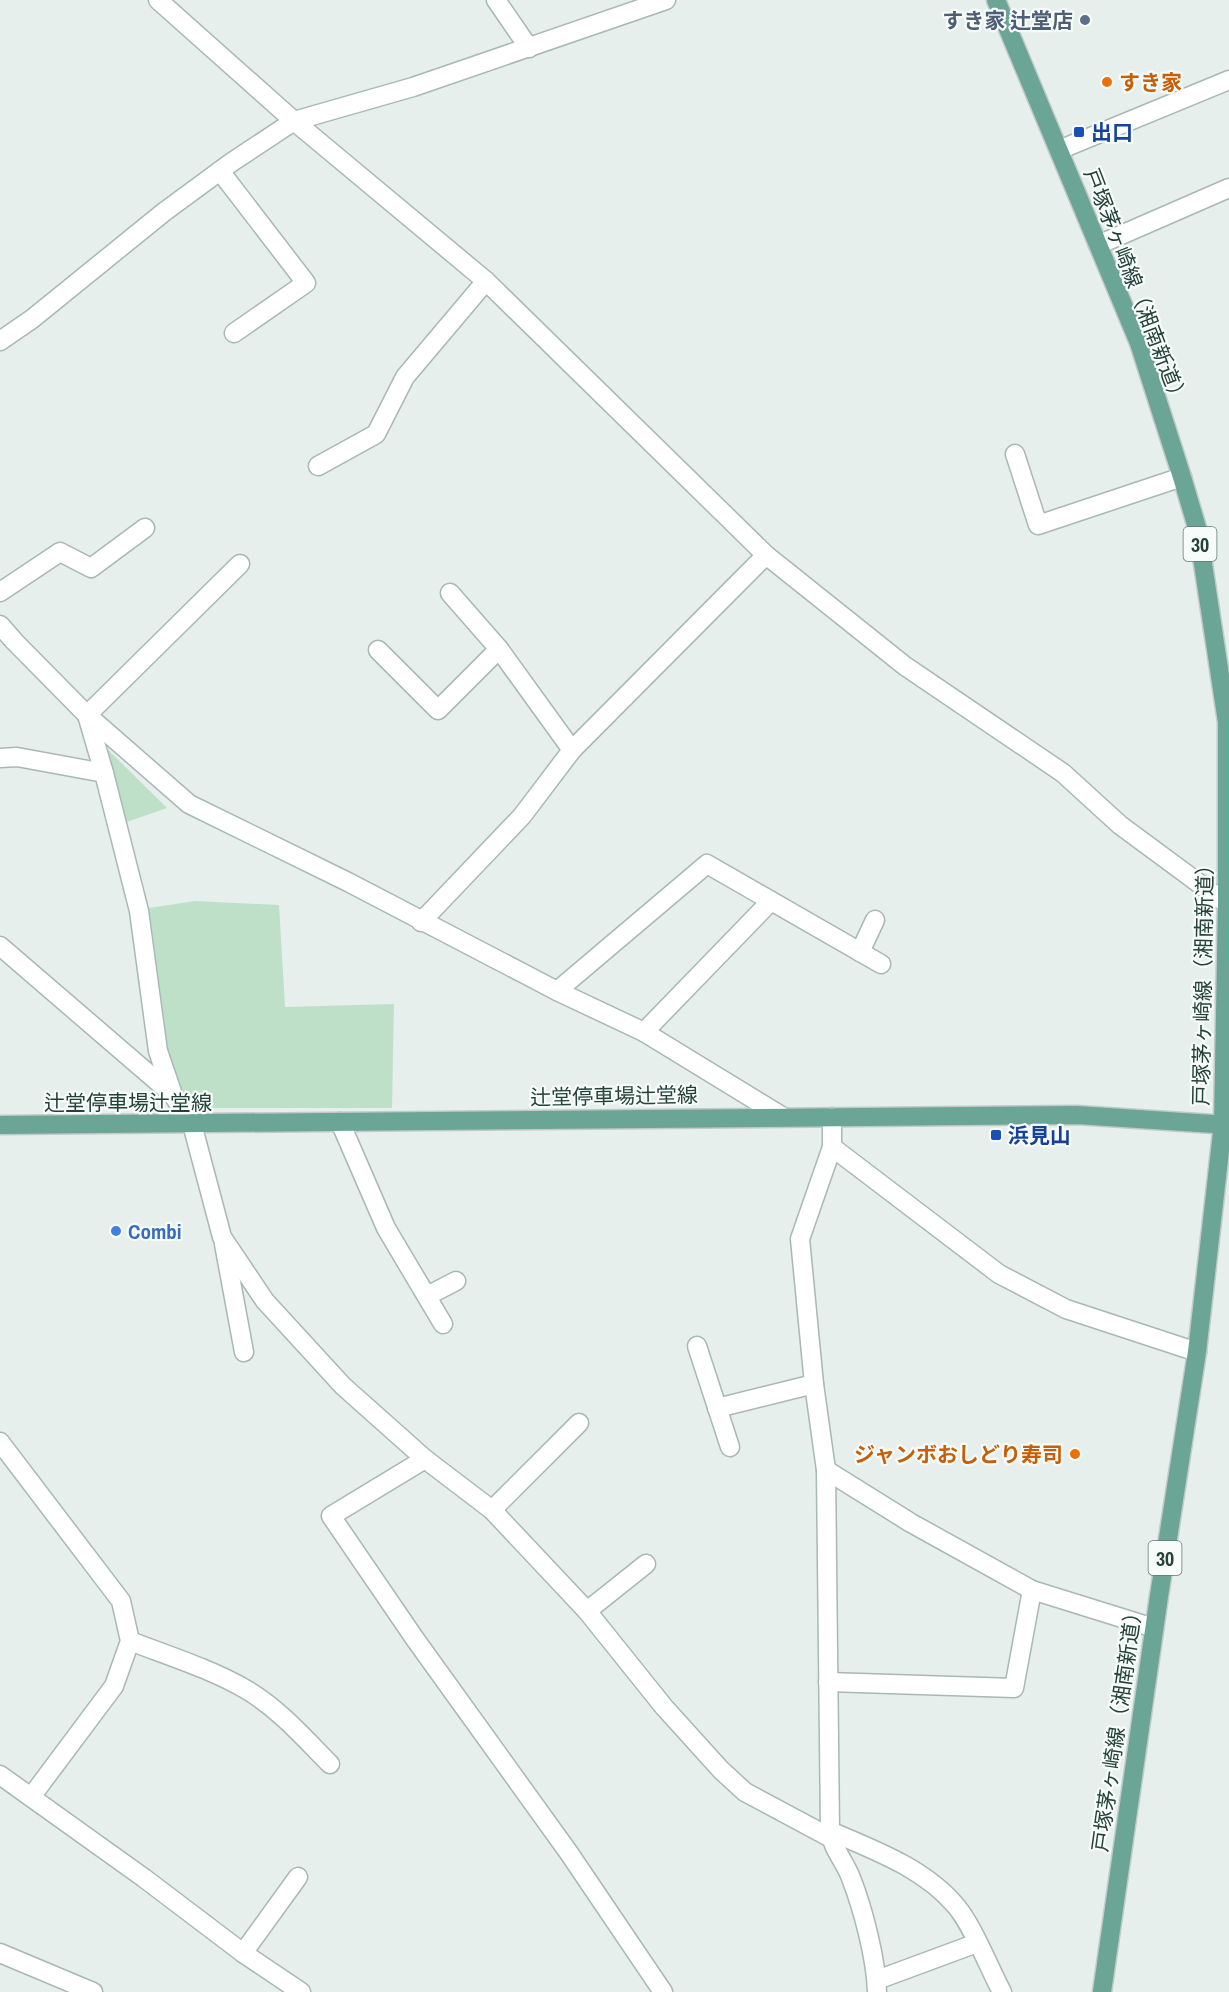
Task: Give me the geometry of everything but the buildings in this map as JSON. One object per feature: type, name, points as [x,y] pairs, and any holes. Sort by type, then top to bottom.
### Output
[{"type":"main road","name":"戸塚茅ヶ崎線（湘南新道）","points":[[996,0],[1139,343],[1182,477],[1198,531],[1227,722],[1226,1124],[1197,1352],[1154,1628],[1102,1992]]},
{"type":"main road","name":"辻堂停車場辻堂線","points":[[0,1125],[1077,1115],[1226,1124]]},
{"type":"street","points":[[158,0],[294,121],[486,281],[766,555],[905,666],[1063,773],[1120,825],[1227,904]]},
{"type":"street","points":[[496,0],[529,48]]},
{"type":"street","points":[[0,341],[32,319],[164,212],[294,121],[413,87],[666,0]]},
{"type":"street","points":[[1059,150],[1229,80]]},
{"type":"street","points":[[220,171],[306,283],[234,333]]},
{"type":"street","points":[[1098,245],[1229,188]]},
{"type":"street","points":[[318,466],[376,434],[405,377],[486,281]]},
{"type":"street","points":[[1015,454],[1038,525],[1182,477]]},
{"type":"street","points":[[0,592],[60,552],[91,568],[145,528]]},
{"type":"street","points":[[422,922],[522,816],[572,750],[766,555]]},
{"type":"street","points":[[87,715],[240,564]]},
{"type":"street","points":[[450,593],[499,649],[572,750]]},
{"type":"street","points":[[0,625],[87,715],[189,804],[348,882],[557,991],[644,1032],[783,1117]]},
{"type":"street","points":[[378,650],[438,710],[499,649]]},
{"type":"street","points":[[87,715],[139,911],[158,1051],[173,1095],[192,1124],[222,1237],[244,1352]]},
{"type":"street","points":[[0,758],[17,757],[104,773]]},
{"type":"street","points":[[557,991],[707,864],[880,964]]},
{"type":"street","points":[[644,1032],[771,901]]},
{"type":"street","points":[[860,952],[875,920]]},
{"type":"street","points":[[0,946],[173,1095]]},
{"type":"street","points":[[832,1117],[832,1147],[800,1239],[814,1384],[826,1470],[830,1835],[850,1877],[868,1940],[877,1986],[977,1943]]},
{"type":"street","points":[[340,1122],[386,1228],[443,1324]]},
{"type":"street","points":[[832,1147],[999,1274],[1066,1309],[1197,1352]]},
{"type":"street","points":[[222,1237],[265,1301],[343,1386],[425,1459],[492,1510],[587,1611],[664,1707],[721,1770],[745,1792],[830,1835],[893,1859],[931,1883],[957,1907],[1002,1992]]},
{"type":"street","points":[[427,1296],[456,1281]]},
{"type":"street","points":[[697,1346],[730,1447]]},
{"type":"street","points":[[717,1408],[814,1384]]},
{"type":"street","points":[[492,1510],[579,1422]]},
{"type":"street","points":[[0,1442],[121,1601],[130,1641],[114,1686],[31,1797]]},
{"type":"street","points":[[425,1459],[332,1516],[415,1639],[569,1853],[663,1992]]},
{"type":"street","points":[[826,1470],[911,1523],[1032,1590],[1154,1628]]},
{"type":"street","points":[[587,1611],[646,1564]]},
{"type":"street","points":[[828,1682],[1014,1688],[1032,1590]]},
{"type":"street","points":[[130,1641],[192,1665],[247,1690],[283,1718],[330,1764]]},
{"type":"street","points":[[0,1775],[144,1878],[243,1953],[301,1992]]},
{"type":"street","points":[[243,1953],[298,1877]]},
{"type":"street","points":[[0,1953],[93,1992]]},
{"type":"green space","points":[[92,734],[167,808],[121,824]]},
{"type":"green space","points":[[195,901],[279,905],[285,1007],[394,1004],[392,1108],[187,1108],[169,1055],[149,908]]},
{"type":"place","name":"すき家 辻堂店","points":[[1085,20]]},
{"type":"place","name":"すき家","points":[[1107,82]]},
{"type":"place","name":"出口","points":[[1079,132]]},
{"type":"place","name":"浜見山","points":[[996,1135]]},
{"type":"place","name":"Combi","points":[[116,1231]]},
{"type":"place","name":"ジャンボおしどり寿司","points":[[1075,1454]]}]
